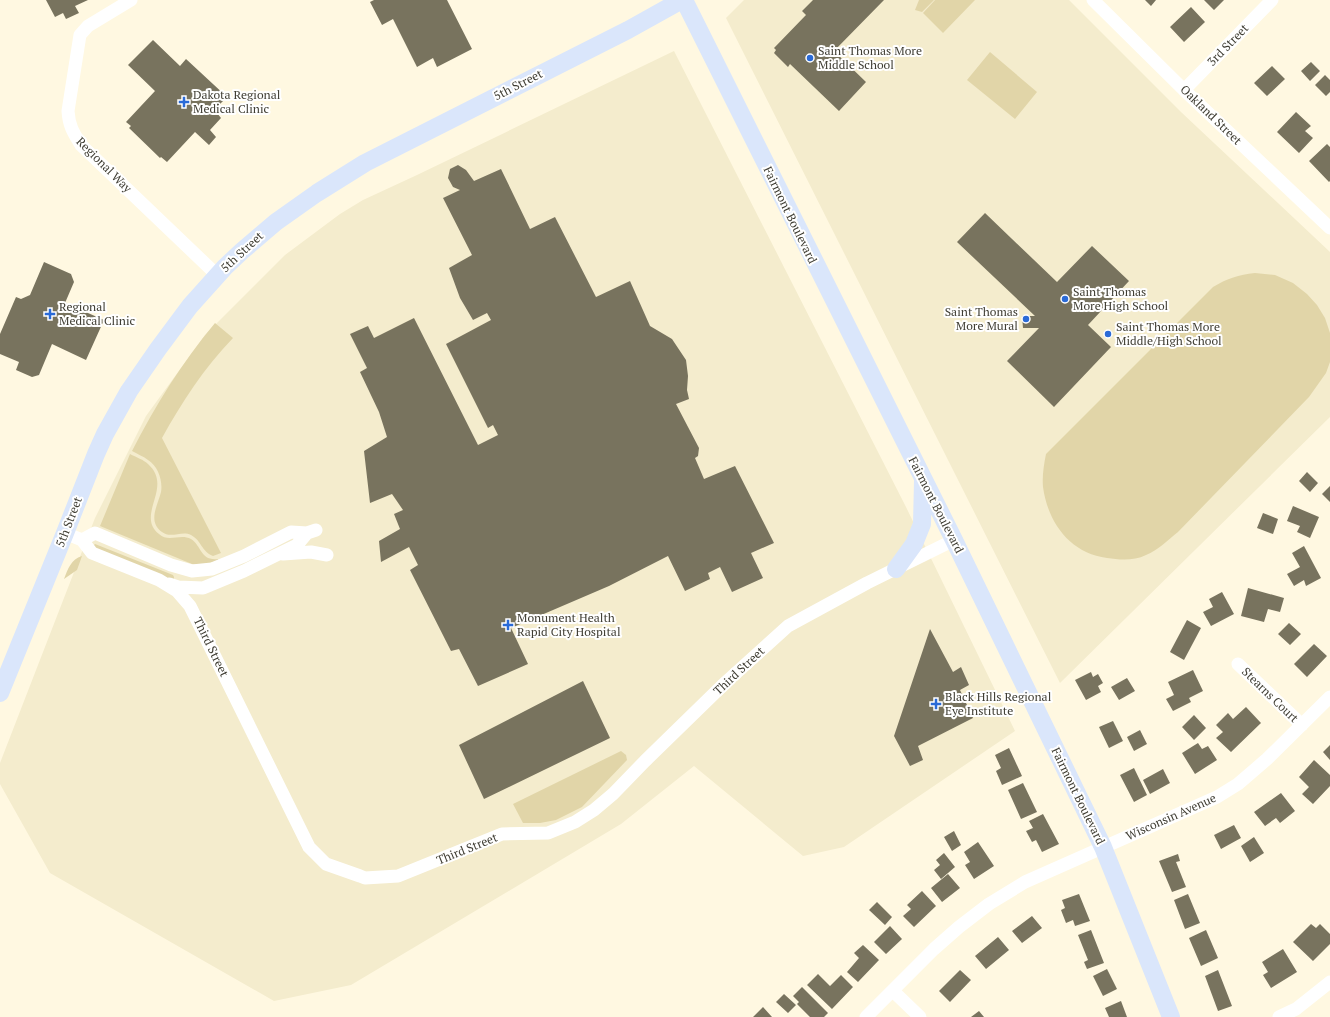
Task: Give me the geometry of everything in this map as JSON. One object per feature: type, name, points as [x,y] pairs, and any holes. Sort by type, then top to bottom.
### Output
[{"type":"street","name":"Regional Way","points":[[131,0],[88,26],[80,35],[68,111],[69,123],[73,133],[81,145],[217,275]]},
{"type":"street","name":"5th Street","points":[[0,693],[105,434],[129,391],[172,329],[217,275],[276,222],[317,193],[365,163],[628,30],[683,0]]},
{"type":"street","name":"Fairmont Boulevard","points":[[683,0],[954,540],[1103,847],[1171,1017]]},
{"type":"street","name":"Oakland Street","points":[[1093,0],[1184,90],[1330,228]]},
{"type":"street","name":"3rd Street","points":[[1184,90],[1272,0]]},
{"type":"street","points":[[896,569],[914,544],[922,524],[923,478]]},
{"type":"street","points":[[82,540],[95,532],[171,565],[192,571],[212,569],[244,556],[291,532],[311,531],[297,545],[244,571],[203,588],[178,587],[162,582]]},
{"type":"street","name":"Third Street","points":[[65,533],[82,540],[92,553],[162,582],[177,591],[190,606],[259,745],[294,820],[309,847],[326,864],[360,876],[372,878],[398,876],[502,834],[548,833],[575,822],[594,810],[614,794],[645,761],[742,667],[788,626],[954,540]]},
{"type":"street","points":[[279,554],[312,552],[327,555]]},
{"type":"street","points":[[171,565],[186,582],[189,588],[190,606]]},
{"type":"street","name":"Stearns Court","points":[[1238,664],[1302,725]]},
{"type":"street","name":"Wisconsin Avenue","points":[[866,1017],[934,949],[989,904],[1025,882],[1217,797],[1238,784],[1258,767],[1330,697]]},
{"type":"street","points":[[1279,1017],[1296,1009],[1330,982]]},
{"type":"street","points":[[893,991],[920,1017]]},
{"type":"shaded area","name":"Saint Thomas More Middle/High School","points":[[744,0],[1069,0],[1181,112],[1330,252],[1330,417],[1060,683],[726,18]]},
{"type":"shaded area","points":[[919,0],[934,0],[922,12],[915,10]]},
{"type":"shaded area","points":[[935,0],[975,0],[943,33],[923,13]]},
{"type":"shaded area","name":"Monument Health Rapid City Hospital","points":[[674,51],[906,507],[1015,731],[844,847],[803,856],[694,766],[621,824],[351,985],[274,1001],[50,873],[0,784],[0,763],[95,518],[146,416],[205,335],[285,255],[340,214],[363,200]]},
{"type":"shaded area","points":[[990,52],[1037,92],[1015,119],[967,80]]},
{"type":"shaded area","points":[[1255,273],[1275,275],[1293,283],[1307,294],[1317,305],[1325,318],[1330,333],[1330,362],[1326,373],[1309,397],[1178,532],[1159,548],[1141,557],[1127,560],[1107,558],[1082,550],[1063,534],[1050,513],[1043,487],[1046,454],[1213,287],[1233,277]]},
{"type":"shaded area","points":[[215,323],[233,338],[212,361],[194,386],[177,411],[162,438],[221,553],[213,556],[206,551],[195,537],[184,533],[169,535],[165,534],[158,528],[154,518],[161,492],[159,474],[152,463],[132,451],[150,417],[170,385],[191,354]]},
{"type":"shaded area","points":[[130,454],[148,464],[155,473],[157,491],[151,518],[153,526],[159,534],[167,538],[187,537],[195,542],[204,555],[208,558],[218,559],[218,561],[199,565],[192,564],[100,526]]},
{"type":"shaded area","points":[[95,544],[173,575],[174,579],[167,578],[95,548],[93,546]]},
{"type":"shaded area","points":[[82,556],[77,570],[64,579],[75,559]]},
{"type":"shaded area","points":[[621,751],[626,755],[627,760],[582,807],[556,820],[540,823],[523,823],[513,804]]},
{"type":"building","points":[[46,0],[88,0],[75,6],[79,13],[66,19],[63,13],[55,17]]},
{"type":"building","points":[[374,0],[447,0],[472,49],[437,67],[433,58],[417,67],[393,19],[382,25],[370,2]]},
{"type":"building","name":"Saint Thomas More Middle School","points":[[813,0],[884,0],[834,51],[866,82],[839,111],[790,64],[788,67],[774,53],[776,50],[774,48],[806,15],[802,11]]},
{"type":"building","points":[[1145,0],[1156,0],[1151,6]]},
{"type":"building","points":[[1204,0],[1224,0],[1214,10]]},
{"type":"building","points":[[1191,7],[1205,22],[1184,42],[1170,27]]},
{"type":"building","name":"Dakota Regional Medical Clinic","points":[[153,40],[180,66],[186,59],[227,97],[218,106],[221,109],[217,113],[221,118],[210,130],[216,137],[209,145],[195,132],[167,162],[161,157],[160,158],[129,128],[131,126],[126,122],[155,91],[128,65]]},
{"type":"building","points":[[1311,62],[1320,71],[1310,81],[1301,71]]},
{"type":"building","points":[[1272,66],[1285,79],[1267,96],[1254,83]]},
{"type":"building","points":[[1325,75],[1330,80],[1330,92],[1326,96],[1315,85]]},
{"type":"building","points":[[1296,112],[1311,126],[1305,131],[1313,138],[1299,153],[1277,132]]},
{"type":"building","points":[[1327,144],[1330,147],[1329,182],[1309,161]]},
{"type":"building","name":"Monument Health Rapid City Hospital","points":[[458,165],[466,170],[474,181],[501,169],[530,229],[555,217],[596,297],[630,281],[650,326],[672,339],[686,360],[688,376],[687,390],[689,399],[676,404],[699,448],[698,456],[695,458],[704,479],[735,466],[774,543],[751,553],[763,578],[732,592],[720,567],[708,573],[710,579],[685,591],[668,556],[609,586],[511,628],[528,664],[478,686],[459,649],[451,651],[410,570],[418,565],[409,547],[381,562],[379,541],[400,529],[394,514],[403,510],[392,494],[370,503],[364,451],[387,437],[379,412],[360,372],[367,368],[350,334],[368,326],[374,338],[414,318],[478,445],[498,435],[493,425],[488,428],[446,344],[491,320],[487,313],[473,320],[460,298],[449,268],[472,255],[443,198],[460,190],[453,187],[448,178],[450,169]]},
{"type":"building","name":"Saint Thomas More High School","points":[[985,213],[1057,282],[1092,246],[1129,281],[1088,325],[1111,347],[1054,407],[1007,361],[1039,328],[1023,328],[1022,316],[1035,316],[957,242]]},
{"type":"building","name":"Regional Medical Clinic","points":[[44,262],[71,274],[74,282],[65,303],[104,320],[86,360],[52,344],[39,375],[32,377],[16,370],[19,362],[0,354],[0,334],[16,297],[21,299],[30,295]]},
{"type":"building","points":[[1307,472],[1318,483],[1310,492],[1299,481]]},
{"type":"building","points":[[1330,486],[1330,502],[1322,494]]},
{"type":"building","points":[[1293,506],[1319,517],[1310,538],[1297,532],[1300,526],[1287,521]]},
{"type":"building","points":[[1263,513],[1278,519],[1273,534],[1257,528]]},
{"type":"building","points":[[1304,546],[1321,578],[1306,586],[1304,580],[1294,586],[1287,574],[1300,567],[1292,553]]},
{"type":"building","points":[[1248,588],[1284,598],[1280,612],[1268,609],[1264,622],[1241,616]]},
{"type":"building","points":[[1222,592],[1234,614],[1211,626],[1203,612],[1213,607],[1209,599]]},
{"type":"building","points":[[1187,620],[1201,628],[1184,660],[1170,652]]},
{"type":"building","points":[[1289,623],[1301,634],[1290,645],[1278,634]]},
{"type":"building","name":"Black Hills Regional Eye Institute","points":[[930,629],[953,672],[961,667],[969,685],[960,690],[973,718],[918,746],[923,760],[910,766],[894,736]]},
{"type":"building","points":[[1314,644],[1327,656],[1307,677],[1294,664]]},
{"type":"building","points":[[1193,670],[1203,691],[1189,698],[1191,702],[1173,711],[1166,699],[1174,695],[1168,682]]},
{"type":"building","points":[[1091,672],[1093,677],[1098,674],[1103,683],[1098,686],[1101,692],[1086,700],[1075,680]]},
{"type":"building","points":[[1127,678],[1135,691],[1119,700],[1111,687]]},
{"type":"building","points":[[583,681],[610,738],[484,799],[459,745]]},
{"type":"building","points":[[1246,707],[1261,723],[1231,752],[1216,738],[1223,732],[1216,725],[1228,713],[1233,719]]},
{"type":"building","points":[[1194,715],[1206,728],[1194,740],[1182,727]]},
{"type":"building","points":[[1113,721],[1123,741],[1109,748],[1099,727]]},
{"type":"building","points":[[1140,730],[1147,744],[1134,751],[1127,737]]},
{"type":"building","points":[[1198,743],[1202,749],[1208,746],[1217,760],[1195,774],[1182,753]]},
{"type":"building","points":[[1330,745],[1330,760],[1323,752]]},
{"type":"building","points":[[1009,748],[1022,776],[1002,785],[996,771],[1001,768],[995,755]]},
{"type":"building","points":[[1314,760],[1330,775],[1330,786],[1313,804],[1302,794],[1309,787],[1299,777]]},
{"type":"building","points":[[1134,768],[1147,795],[1134,802],[1120,775]]},
{"type":"building","points":[[1163,769],[1170,783],[1150,794],[1143,780]]},
{"type":"building","points":[[1023,783],[1037,812],[1021,819],[1008,790]]},
{"type":"building","points":[[1281,793],[1295,811],[1280,823],[1276,818],[1265,826],[1254,812]]},
{"type":"building","points":[[1043,814],[1059,844],[1042,852],[1036,840],[1032,842],[1026,831],[1033,828],[1029,821]]},
{"type":"building","points":[[1234,825],[1241,838],[1221,849],[1214,835]]},
{"type":"building","points":[[954,831],[961,845],[952,851],[944,837]]},
{"type":"building","points":[[1254,837],[1264,853],[1250,862],[1241,846]]},
{"type":"building","points":[[978,842],[994,866],[974,879],[965,865],[970,862],[964,852]]},
{"type":"building","points":[[944,853],[955,867],[941,879],[934,870],[940,865],[936,860]]},
{"type":"building","points":[[1178,854],[1180,861],[1176,862],[1186,887],[1172,892],[1159,861]]},
{"type":"building","points":[[948,874],[960,888],[942,902],[931,888]]},
{"type":"building","points":[[922,891],[936,906],[914,927],[903,916],[911,909],[907,905]]},
{"type":"building","points":[[1079,894],[1090,921],[1075,926],[1073,920],[1066,923],[1061,910],[1065,908],[1062,900]]},
{"type":"building","points":[[1188,894],[1200,923],[1185,929],[1174,900]]},
{"type":"building","points":[[877,902],[892,917],[885,925],[869,910]]},
{"type":"building","points":[[1032,916],[1042,928],[1022,943],[1012,931]]},
{"type":"building","points":[[1311,924],[1316,928],[1320,924],[1330,934],[1330,944],[1313,961],[1293,942]]},
{"type":"building","points":[[890,926],[902,939],[886,954],[874,942]]},
{"type":"building","points":[[1091,930],[1104,963],[1087,969],[1084,962],[1088,960],[1078,935]]},
{"type":"building","points":[[1206,930],[1218,958],[1201,966],[1189,938]]},
{"type":"building","points":[[998,937],[1009,950],[986,969],[975,956]]},
{"type":"building","points":[[863,945],[879,960],[858,982],[847,972],[859,958],[854,953]]},
{"type":"building","points":[[1283,949],[1297,972],[1271,988],[1263,975],[1268,972],[1262,962]]},
{"type":"building","points":[[1107,969],[1117,989],[1103,996],[1093,976]]},
{"type":"building","points":[[960,970],[971,980],[950,1002],[939,991]]},
{"type":"building","points":[[1218,970],[1232,1006],[1218,1011],[1205,976]]},
{"type":"building","points":[[818,974],[830,986],[841,975],[853,987],[832,1009],[807,985]]},
{"type":"building","points":[[802,987],[828,1013],[824,1017],[810,1017],[797,1004],[799,1002],[793,996]]},
{"type":"building","points":[[784,994],[796,1005],[788,1013],[776,1002]]},
{"type":"building","points":[[1121,1001],[1127,1017],[1109,1017],[1105,1008]]},
{"type":"building","points":[[763,1007],[772,1017],[753,1017]]},
{"type":"building","points":[[979,1011],[984,1017],[971,1017]]},
{"type":"place","name":"Saint Thomas More Middle School","points":[[810,58]]},
{"type":"place","name":"Dakota Regional Medical Clinic","points":[[184,102]]},
{"type":"place","name":"Saint Thomas More High School","points":[[1065,299]]},
{"type":"place","name":"Regional Medical Clinic","points":[[50,314]]},
{"type":"place","name":"Saint Thomas More Mural","points":[[1026,319]]},
{"type":"place","name":"Saint Thomas More Middle/High School","points":[[1108,334]]},
{"type":"place","name":"Monument Health Rapid City Hospital","points":[[508,625]]},
{"type":"place","name":"Black Hills Regional Eye Institute","points":[[936,704]]}]
